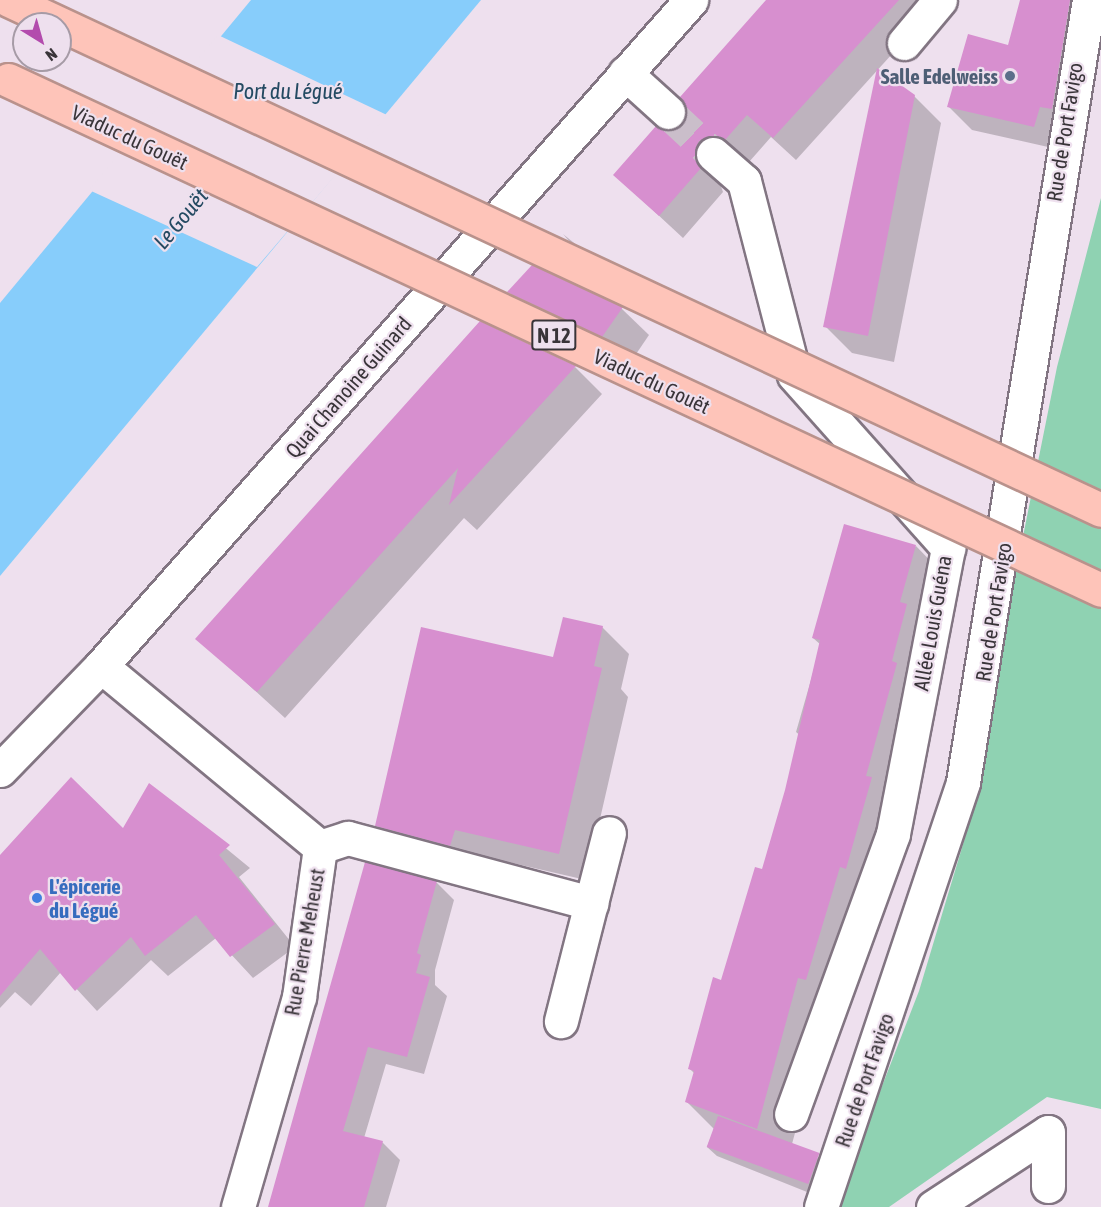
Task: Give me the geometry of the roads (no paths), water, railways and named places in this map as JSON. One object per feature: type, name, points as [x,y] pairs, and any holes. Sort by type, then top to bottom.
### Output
[{"type":"highway","points":[[9,0],[1101,510]]},
{"type":"highway","name":"Viaduc du Gouët","points":[[8,80],[1101,590]]},
{"type":"street","name":"Quai Chanoine Guinard","points":[[0,770],[101,666],[691,0]]},
{"type":"street","points":[[904,43],[940,0]]},
{"type":"street","name":"Rue de Port Favigo","points":[[821,1207],[963,782],[1089,0]]},
{"type":"street","points":[[625,73],[668,112]]},
{"type":"street","name":"Allée Louis Guéna","points":[[713,154],[744,182],[794,375],[948,548],[893,834],[791,1114]]},
{"type":"street","name":"Rue Pierre Meheust","points":[[101,666],[320,847],[299,997],[238,1207]]},
{"type":"street","points":[[561,1021],[609,833]]},
{"type":"street","points":[[320,847],[348,838],[591,903]]},
{"type":"street","points":[[933,1207],[1048,1132],[1048,1186]]},
{"type":"water","name":"Port du Légué","points":[[251,0],[481,0],[0,576],[0,303]]},
{"type":"tunnel","points":[[668,112],[713,154]]},
{"type":"place","name":"Salle Edelweiss","points":[[1010,76]]},
{"type":"place","name":"L'épicerie du Légué","points":[[37,898]]},
{"type":"water label","name":"Le Gouët","points":[[181,219]]}]
